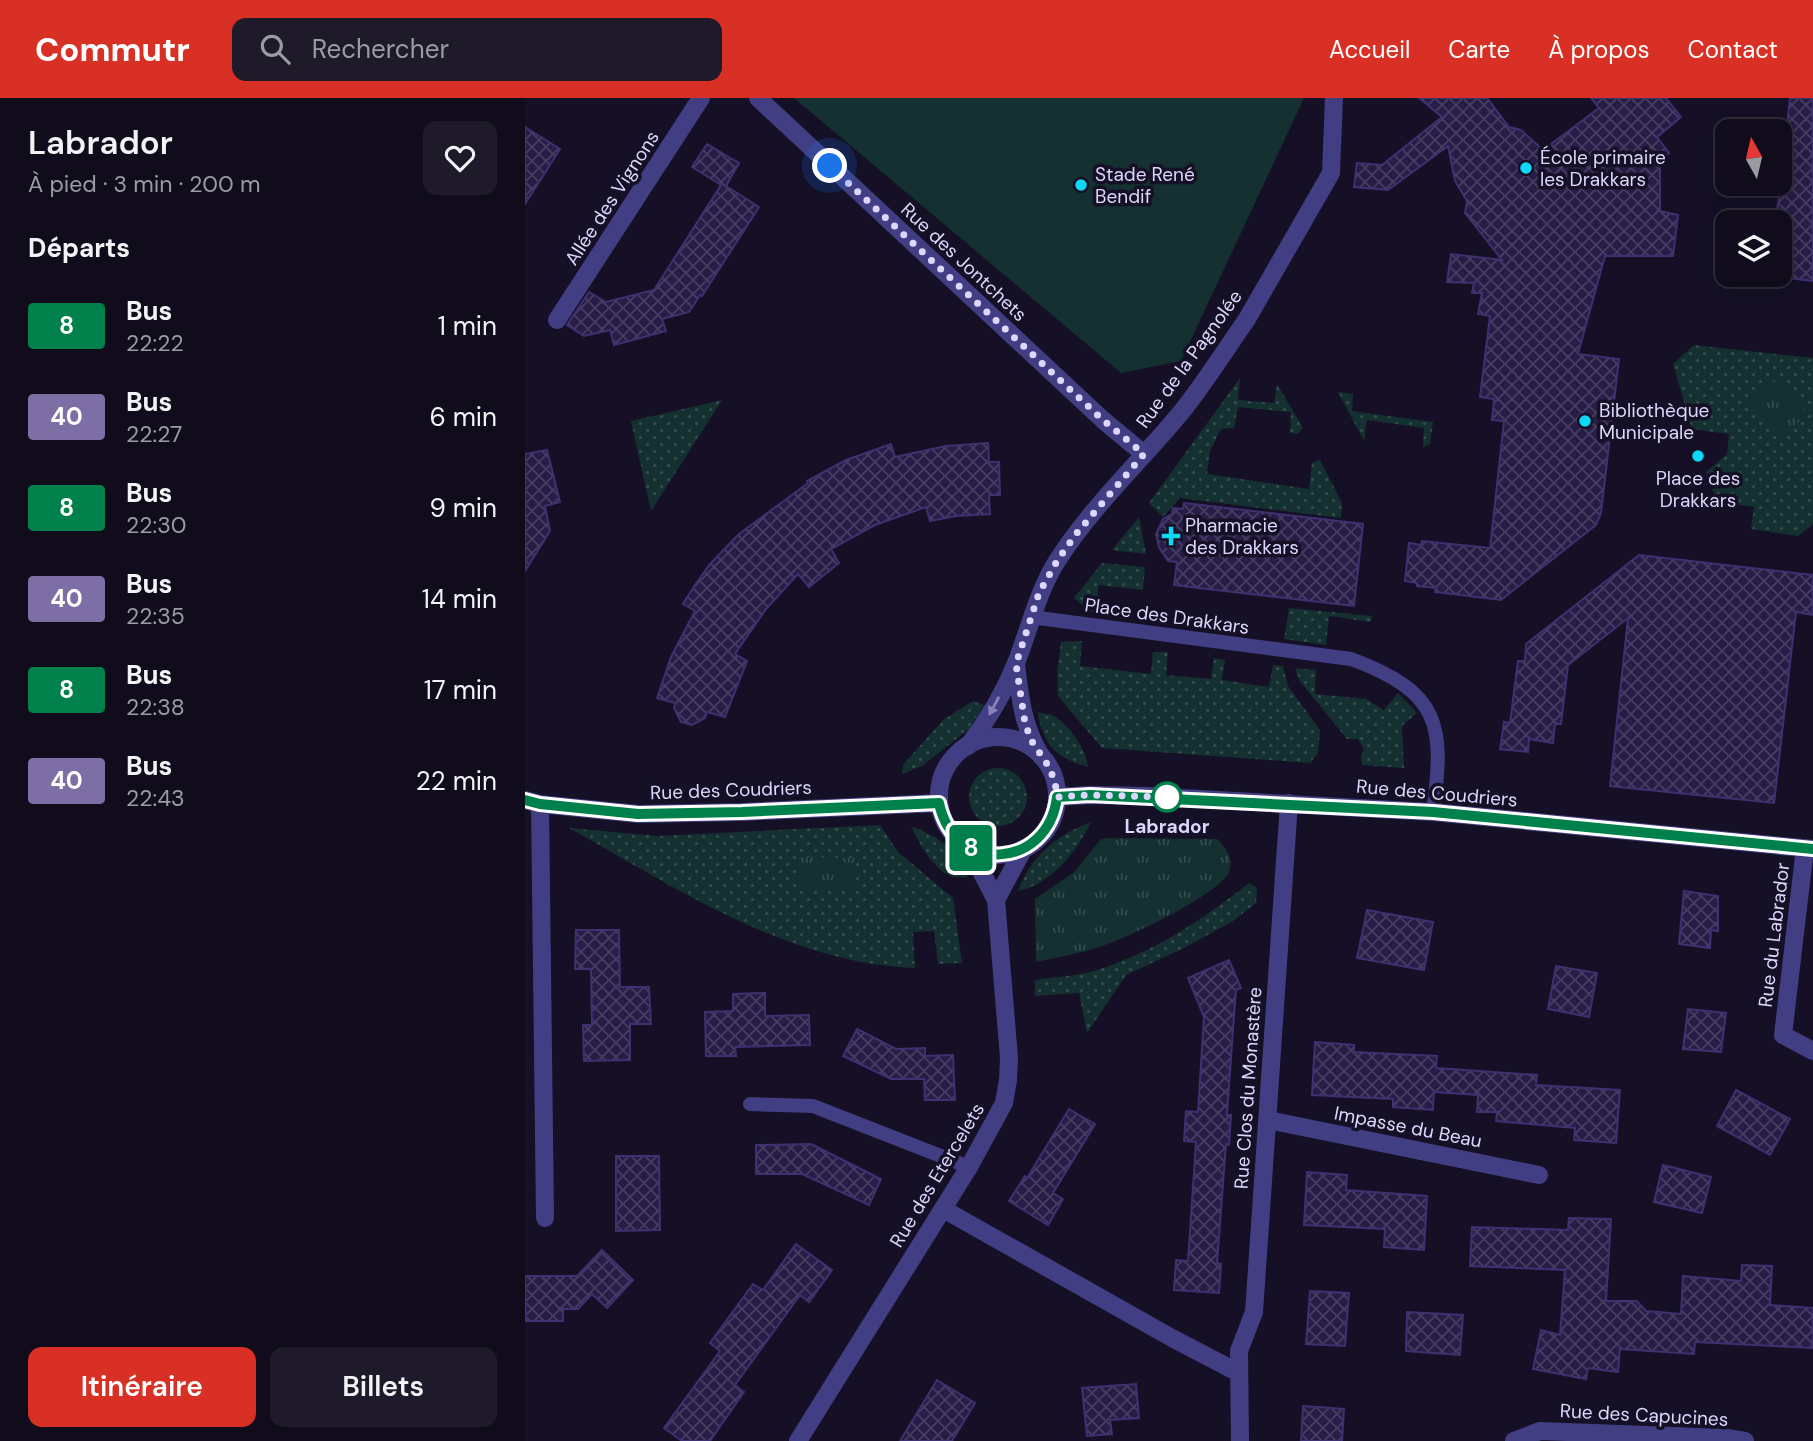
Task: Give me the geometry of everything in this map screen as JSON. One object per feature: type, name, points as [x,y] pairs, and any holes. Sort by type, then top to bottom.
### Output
[{"type":"street","name":"Allée des Vignons","points":[[557,320],[701,98]]},
{"type":"street","name":"Rue des Jontchets","points":[[758,98],[1103,420],[1144,454]]},
{"type":"street","name":"Rue de la Pagnolée","points":[[968,746],[992,711],[1016,664],[1039,593],[1057,561],[1076,534],[1184,408],[1247,319],[1331,173],[1334,98]]},
{"type":"street","points":[[1016,664],[1022,713],[1031,740],[1049,767],[1055,782],[1055,813],[1042,835],[1024,849],[1007,854],[992,855],[968,846],[952,833],[945,824],[939,803],[946,767],[956,755],[984,738],[1003,737],[1023,743],[1041,756]]},
{"type":"street","name":"Rue des Coudriers","points":[[1057,797],[1100,795],[1433,812],[1809,848]]},
{"type":"street","points":[[532,802],[545,1218]]},
{"type":"street","name":"Rue des Coudriers","points":[[532,802],[638,814],[939,803]]},
{"type":"street","name":"Rue Clos du Monastère","points":[[1240,1441],[1240,1351],[1254,1312],[1289,803]]},
{"type":"street","name":"Rue des Etercelets","points":[[798,1441],[969,1167],[1004,1102],[1009,1058],[996,900],[968,846]]},
{"type":"street","name":"Rue du Labrador","points":[[1809,848],[1783,1035],[1813,1051]]},
{"type":"street","points":[[996,900],[1024,849]]},
{"type":"street","name":"Impasse du Beau","points":[[1268,1120],[1539,1175]]},
{"type":"street","points":[[943,1209],[1239,1373]]},
{"type":"street","name":"Rue des Capucines","points":[[1514,1441],[1540,1431],[1727,1438],[1745,1441]]},
{"type":"lane","name":"Place des Drakkars","points":[[1031,617],[1351,659],[1385,672],[1421,699],[1435,726],[1439,753],[1433,812]]},
{"type":"lane","points":[[750,1104],[813,1106],[969,1167]]},
{"type":"green space","name":"Stade René Bendif","points":[[794,98],[1304,98],[1181,361],[1121,373]]},
{"type":"green space","points":[[1694,345],[1813,358],[1813,524],[1798,536],[1751,529],[1754,507],[1717,502],[1706,472],[1727,454],[1729,434],[1692,429],[1673,364]]},
{"type":"green space","points":[[1240,378],[1238,400],[1274,403],[1277,384],[1303,428],[1298,434],[1290,433],[1291,412],[1238,407],[1234,428],[1221,429],[1210,451],[1207,474],[1309,489],[1312,463],[1320,460],[1342,503],[1341,518],[1180,498],[1163,517],[1149,503]]},
{"type":"green space","points":[[1779,378],[1808,415],[1778,438],[1750,401]]},
{"type":"green space","points":[[1338,392],[1353,394],[1352,411],[1433,422],[1430,444],[1423,447],[1424,428],[1367,420],[1364,441]]},
{"type":"green space","points":[[722,400],[651,511],[631,421]]},
{"type":"green space","points":[[1139,517],[1146,554],[1112,550]]},
{"type":"green space","points":[[1102,563],[1145,567],[1143,590],[1099,585],[1095,615],[1074,598]]},
{"type":"green space","points":[[1289,608],[1372,616],[1371,622],[1329,616],[1326,645],[1284,639]]},
{"type":"green space","points":[[1082,641],[1080,666],[1151,674],[1153,652],[1168,652],[1166,675],[1211,679],[1214,658],[1225,660],[1222,680],[1269,687],[1273,665],[1283,666],[1288,686],[1320,730],[1318,753],[1310,763],[1102,748],[1058,696],[1057,674],[1061,642]]},
{"type":"green space","points":[[1295,668],[1316,670],[1315,694],[1366,699],[1384,710],[1398,693],[1417,713],[1402,726],[1404,768],[1362,765],[1361,756],[1364,750],[1358,739],[1347,739],[1299,680]]},
{"type":"green space","points":[[973,701],[984,705],[969,729],[922,766],[902,774],[903,765],[943,720]]},
{"type":"green space","points":[[1037,712],[1054,716],[1072,732],[1081,746],[1088,767],[1067,759],[1053,748],[1044,734]]},
{"type":"green space","points":[[998,768],[1009,770],[1022,781],[1027,797],[1025,808],[1014,821],[998,826],[987,824],[974,813],[969,797],[971,786],[982,773]]},
{"type":"green space","points":[[1091,822],[1079,844],[1062,865],[1041,882],[1018,891],[1030,868],[1047,848],[1067,833]]},
{"type":"green space","points":[[880,825],[898,852],[953,898],[962,963],[938,964],[934,931],[913,932],[915,968],[868,963],[823,953],[778,938],[692,898],[569,828],[658,836]]},
{"type":"green space","points":[[911,826],[945,845],[968,878],[953,877],[938,867],[922,847]]},
{"type":"green space","points":[[1101,839],[1217,839],[1228,854],[1231,863],[1229,872],[1222,881],[1191,904],[1149,926],[1111,943],[1036,962],[1035,899],[1073,873]]},
{"type":"green space","points":[[800,857],[855,858],[855,888],[800,887]]},
{"type":"green space","points":[[1249,883],[1257,888],[1256,903],[1233,921],[1126,975],[1087,1033],[1079,993],[1035,996],[1035,980],[1094,971],[1137,955],[1195,922]]},
{"type":"building","points":[[1419,98],[1487,98],[1509,127],[1521,130],[1543,150],[1599,108],[1591,98],[1666,98],[1681,117],[1657,137],[1669,153],[1660,160],[1660,211],[1678,215],[1673,256],[1605,256],[1578,354],[1619,359],[1601,513],[1596,525],[1501,600],[1435,592],[1436,588],[1417,586],[1417,583],[1405,581],[1409,543],[1421,545],[1422,541],[1490,548],[1504,421],[1492,420],[1494,399],[1480,397],[1490,316],[1478,314],[1482,293],[1472,293],[1474,283],[1447,282],[1451,254],[1502,260],[1465,213],[1467,201],[1455,181],[1448,146],[1388,190],[1354,187],[1357,163],[1382,165],[1442,117]]},
{"type":"building","points":[[1790,98],[1813,98],[1813,281],[1792,278],[1792,210],[1777,210],[1779,196],[1792,196],[1792,119],[1788,119]]},
{"type":"building","points":[[525,127],[560,149],[525,204]]},
{"type":"building","points":[[707,144],[739,163],[726,186],[759,207],[702,296],[700,295],[689,312],[662,319],[666,331],[614,345],[610,330],[584,336],[567,325],[589,292],[606,302],[654,290],[721,185],[692,167]]},
{"type":"building","points":[[988,443],[989,462],[999,462],[1000,495],[989,495],[990,514],[930,521],[926,507],[875,525],[831,549],[839,563],[809,587],[798,574],[766,609],[735,654],[747,661],[725,717],[707,712],[705,718],[692,725],[681,722],[674,708],[675,703],[657,698],[671,657],[695,611],[683,604],[695,585],[710,564],[739,534],[808,483],[807,481],[846,460],[891,444],[895,457],[946,446]]},
{"type":"building","points":[[547,450],[560,502],[545,506],[550,531],[525,571],[525,454]]},
{"type":"building","points":[[1184,503],[1363,524],[1354,606],[1174,585],[1177,562],[1168,561],[1159,547],[1156,534],[1163,519],[1172,514],[1173,508],[1183,509]]},
{"type":"building","points":[[1639,555],[1813,575],[1813,615],[1796,612],[1774,803],[1610,786],[1628,618],[1568,665],[1561,724],[1555,724],[1553,743],[1529,739],[1528,752],[1500,749],[1504,722],[1510,723],[1518,661],[1525,661],[1526,644]]},
{"type":"building","points":[[1684,891],[1718,896],[1718,931],[1711,930],[1710,948],[1679,944]]},
{"type":"building","points":[[1367,910],[1433,922],[1424,970],[1357,958]]},
{"type":"building","points":[[576,930],[619,930],[620,987],[649,987],[651,1024],[630,1024],[630,1060],[584,1061],[583,1025],[592,1025],[591,969],[575,969]]},
{"type":"building","points":[[1229,960],[1241,988],[1236,990],[1234,1015],[1227,1115],[1231,1115],[1229,1145],[1226,1144],[1217,1263],[1221,1264],[1219,1293],[1174,1290],[1176,1260],[1188,1261],[1196,1142],[1184,1141],[1186,1111],[1198,1112],[1204,1017],[1188,978]]},
{"type":"building","points":[[1556,966],[1597,973],[1589,1017],[1548,1009]]},
{"type":"building","points":[[765,993],[765,1016],[809,1015],[810,1045],[735,1047],[736,1056],[706,1056],[705,1012],[733,1011],[733,994]]},
{"type":"building","points":[[1688,1009],[1726,1013],[1721,1052],[1683,1049]]},
{"type":"building","points":[[857,1029],[896,1049],[925,1048],[925,1056],[953,1055],[955,1100],[925,1100],[924,1079],[891,1079],[843,1056]]},
{"type":"building","points":[[1315,1042],[1354,1045],[1354,1052],[1437,1056],[1436,1068],[1537,1075],[1536,1085],[1620,1090],[1616,1143],[1574,1140],[1575,1128],[1496,1121],[1497,1112],[1477,1112],[1478,1095],[1434,1092],[1433,1110],[1393,1107],[1393,1099],[1312,1095]]},
{"type":"building","points":[[1736,1090],[1790,1119],[1770,1155],[1717,1126]]},
{"type":"building","points":[[1069,1109],[1095,1124],[1053,1193],[1063,1199],[1048,1225],[1009,1201],[1025,1176],[1027,1178]]},
{"type":"building","points":[[811,1144],[881,1179],[869,1205],[802,1174],[756,1174],[756,1145]]},
{"type":"building","points":[[616,1156],[659,1156],[660,1230],[616,1231]]},
{"type":"building","points":[[1663,1165],[1711,1177],[1702,1213],[1654,1202]]},
{"type":"building","points":[[1307,1172],[1347,1175],[1346,1190],[1427,1196],[1424,1250],[1384,1247],[1385,1229],[1304,1225]]},
{"type":"building","points":[[1569,1218],[1611,1219],[1606,1301],[1637,1301],[1646,1311],[1681,1314],[1683,1276],[1741,1281],[1742,1265],[1772,1266],[1770,1305],[1813,1308],[1813,1348],[1695,1342],[1694,1354],[1620,1349],[1618,1372],[1588,1368],[1586,1379],[1533,1369],[1541,1330],[1560,1335],[1565,1270],[1470,1266],[1472,1227],[1568,1230]]},
{"type":"building","points":[[796,1244],[832,1270],[809,1302],[800,1295],[735,1385],[744,1392],[710,1441],[682,1441],[664,1428],[720,1351],[710,1343],[753,1284],[763,1290]]},
{"type":"building","points":[[602,1250],[633,1280],[607,1308],[592,1294],[578,1309],[563,1309],[563,1321],[526,1321],[525,1276],[577,1276]]},
{"type":"building","points":[[1310,1291],[1349,1293],[1345,1346],[1306,1344]]},
{"type":"building","points":[[1407,1312],[1463,1315],[1460,1355],[1406,1351]]},
{"type":"building","points":[[937,1380],[975,1403],[952,1441],[900,1441]]},
{"type":"building","points":[[1136,1384],[1139,1418],[1110,1420],[1112,1434],[1087,1436],[1082,1388]]},
{"type":"building","points":[[1303,1406],[1344,1409],[1342,1441],[1301,1441]]},
{"type":"bus line","name":"8","points":[[525,800],[540,804],[638,814],[939,803],[945,824],[960,842],[992,855],[1019,851],[1033,844],[1049,826],[1055,813],[1057,797],[1090,795],[1433,812],[1813,849]]},
{"type":"place","name":"École primaire les Drakkars","points":[[1526,168]]},
{"type":"place","name":"Stade René Bendif","points":[[1081,185]]},
{"type":"place","name":"Bibliothèque Municipale","points":[[1585,421]]},
{"type":"place","name":"Place des Drakkars","points":[[1698,456]]},
{"type":"place","name":"Pharmacie des Drakkars","points":[[1171,536]]},
{"type":"place","name":"Labrador","points":[[1167,797]]},
{"type":"route","points":[[830,166],[1103,420],[1144,454],[1076,534],[1057,561],[1039,593],[1016,664],[1025,723],[1031,740],[1049,767],[1057,797],[1167,797]]}]
